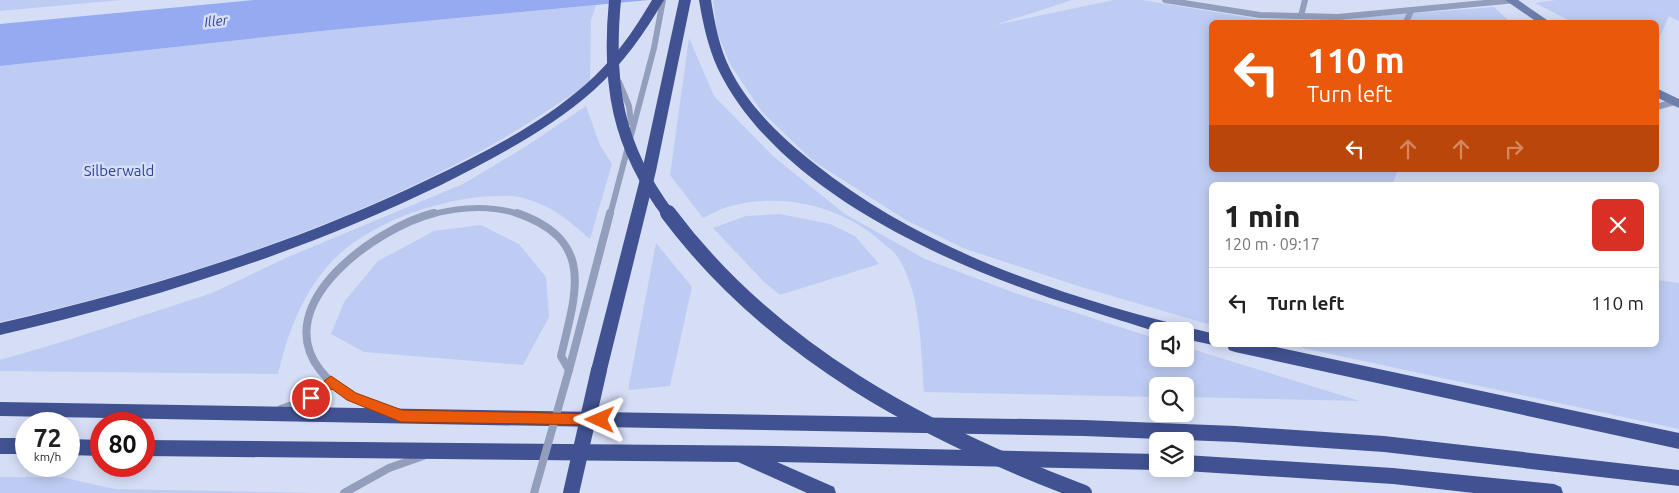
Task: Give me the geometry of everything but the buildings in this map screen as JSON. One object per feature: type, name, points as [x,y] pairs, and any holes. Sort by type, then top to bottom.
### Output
[{"type":"highway","points":[[615,0],[610,49],[612,83],[625,136],[638,165],[666,211],[705,260],[737,293],[773,324],[810,353],[865,389],[914,419],[979,453],[1084,493]]},
{"type":"highway","points":[[0,329],[119,300],[292,243],[372,211],[473,163],[536,126],[584,92],[618,58],[638,34],[658,0]]},
{"type":"highway","points":[[571,493],[599,370],[649,171],[685,0]]},
{"type":"highway","points":[[705,0],[709,26],[726,72],[759,122],[812,170],[868,210],[958,258],[1012,280],[1115,314],[1149,323]]},
{"type":"highway","points":[[1194,335],[1209,339]]},
{"type":"highway","points":[[1244,347],[1679,440]]},
{"type":"highway","points":[[0,409],[1084,428],[1235,434],[1384,444],[1679,478]]},
{"type":"highway","points":[[0,446],[15,446]]},
{"type":"highway","points":[[155,448],[433,453],[738,454],[1149,462]]},
{"type":"highway","points":[[738,454],[827,493]]},
{"type":"highway","points":[[1194,464],[1393,476],[1554,493]]},
{"type":"main road","points":[[1513,0],[1541,20]]},
{"type":"main road","points":[[1659,94],[1677,103]]},
{"type":"lane","points":[[534,493],[569,370],[631,134],[657,32],[663,0]]},
{"type":"lane","points":[[1165,0],[1260,15],[1338,17],[1513,0]]},
{"type":"lane","points":[[1301,16],[1305,0]]},
{"type":"lane","points":[[1407,20],[1411,11]]},
{"type":"lane","points":[[618,58],[618,78],[629,106],[631,134]]},
{"type":"lane","points":[[1659,106],[1677,103]]},
{"type":"lane","points":[[401,416],[351,396],[331,382],[311,356],[307,335],[311,309],[332,273],[367,244],[404,224],[440,212],[476,208],[510,211],[537,220],[552,230],[569,252],[574,268],[575,287],[561,356],[569,370]]},
{"type":"lane","points":[[267,414],[311,398],[331,382]]},
{"type":"lane","points":[[344,493],[389,468],[433,453]]},
{"type":"green space","points":[[0,0],[122,0],[0,11]]},
{"type":"green space","points":[[713,0],[1072,0],[995,25],[1114,0],[1142,0],[1257,19],[1338,19],[1494,7],[1508,20],[1209,20],[1209,172],[1397,172],[1393,182],[1209,182],[1209,324],[1078,286],[963,248],[906,220],[813,161],[762,112],[730,64],[717,32]]},
{"type":"green space","points":[[1556,0],[1679,0],[1679,21],[1669,16],[1659,39],[1659,20],[1568,20],[1535,3]]},
{"type":"green space","name":"Silberwald","points":[[596,5],[591,20],[590,83],[490,146],[373,204],[313,229],[189,272],[63,307],[0,322],[0,66],[331,30]]},
{"type":"green space","points":[[689,38],[714,96],[774,157],[845,214],[925,259],[1012,292],[1149,336],[1149,367],[1194,367],[1194,350],[1360,401],[1194,397],[1194,377],[1149,377],[1149,397],[924,392],[918,321],[911,286],[905,270],[897,256],[890,249],[877,238],[844,217],[808,205],[789,202],[750,202],[727,207],[703,218],[670,175]]},
{"type":"green space","points":[[586,106],[600,145],[612,164],[590,239],[558,213],[530,200],[511,196],[497,196],[452,201],[404,216],[381,226],[341,252],[317,280],[302,305],[290,332],[278,374],[0,371],[0,360],[212,293],[288,257],[463,184],[525,147]]},
{"type":"green space","points":[[780,214],[830,224],[855,236],[879,264],[780,295],[764,282],[713,228],[746,216]]},
{"type":"green space","points":[[481,225],[519,244],[546,277],[549,317],[523,365],[364,352],[331,334],[344,302],[378,261],[434,231]]},
{"type":"green space","points":[[656,243],[692,287],[670,386],[628,390]]},
{"type":"green space","points":[[1659,280],[1679,283],[1679,429],[1298,347],[1659,347]]},
{"type":"green space","points":[[0,477],[61,477],[115,489],[324,493],[0,493]]},
{"type":"water","name":"Iller","points":[[254,0],[649,0],[331,30],[0,66],[0,24]]},
{"type":"route","points":[[311,398],[331,382],[351,396],[401,416],[600,420]]}]
